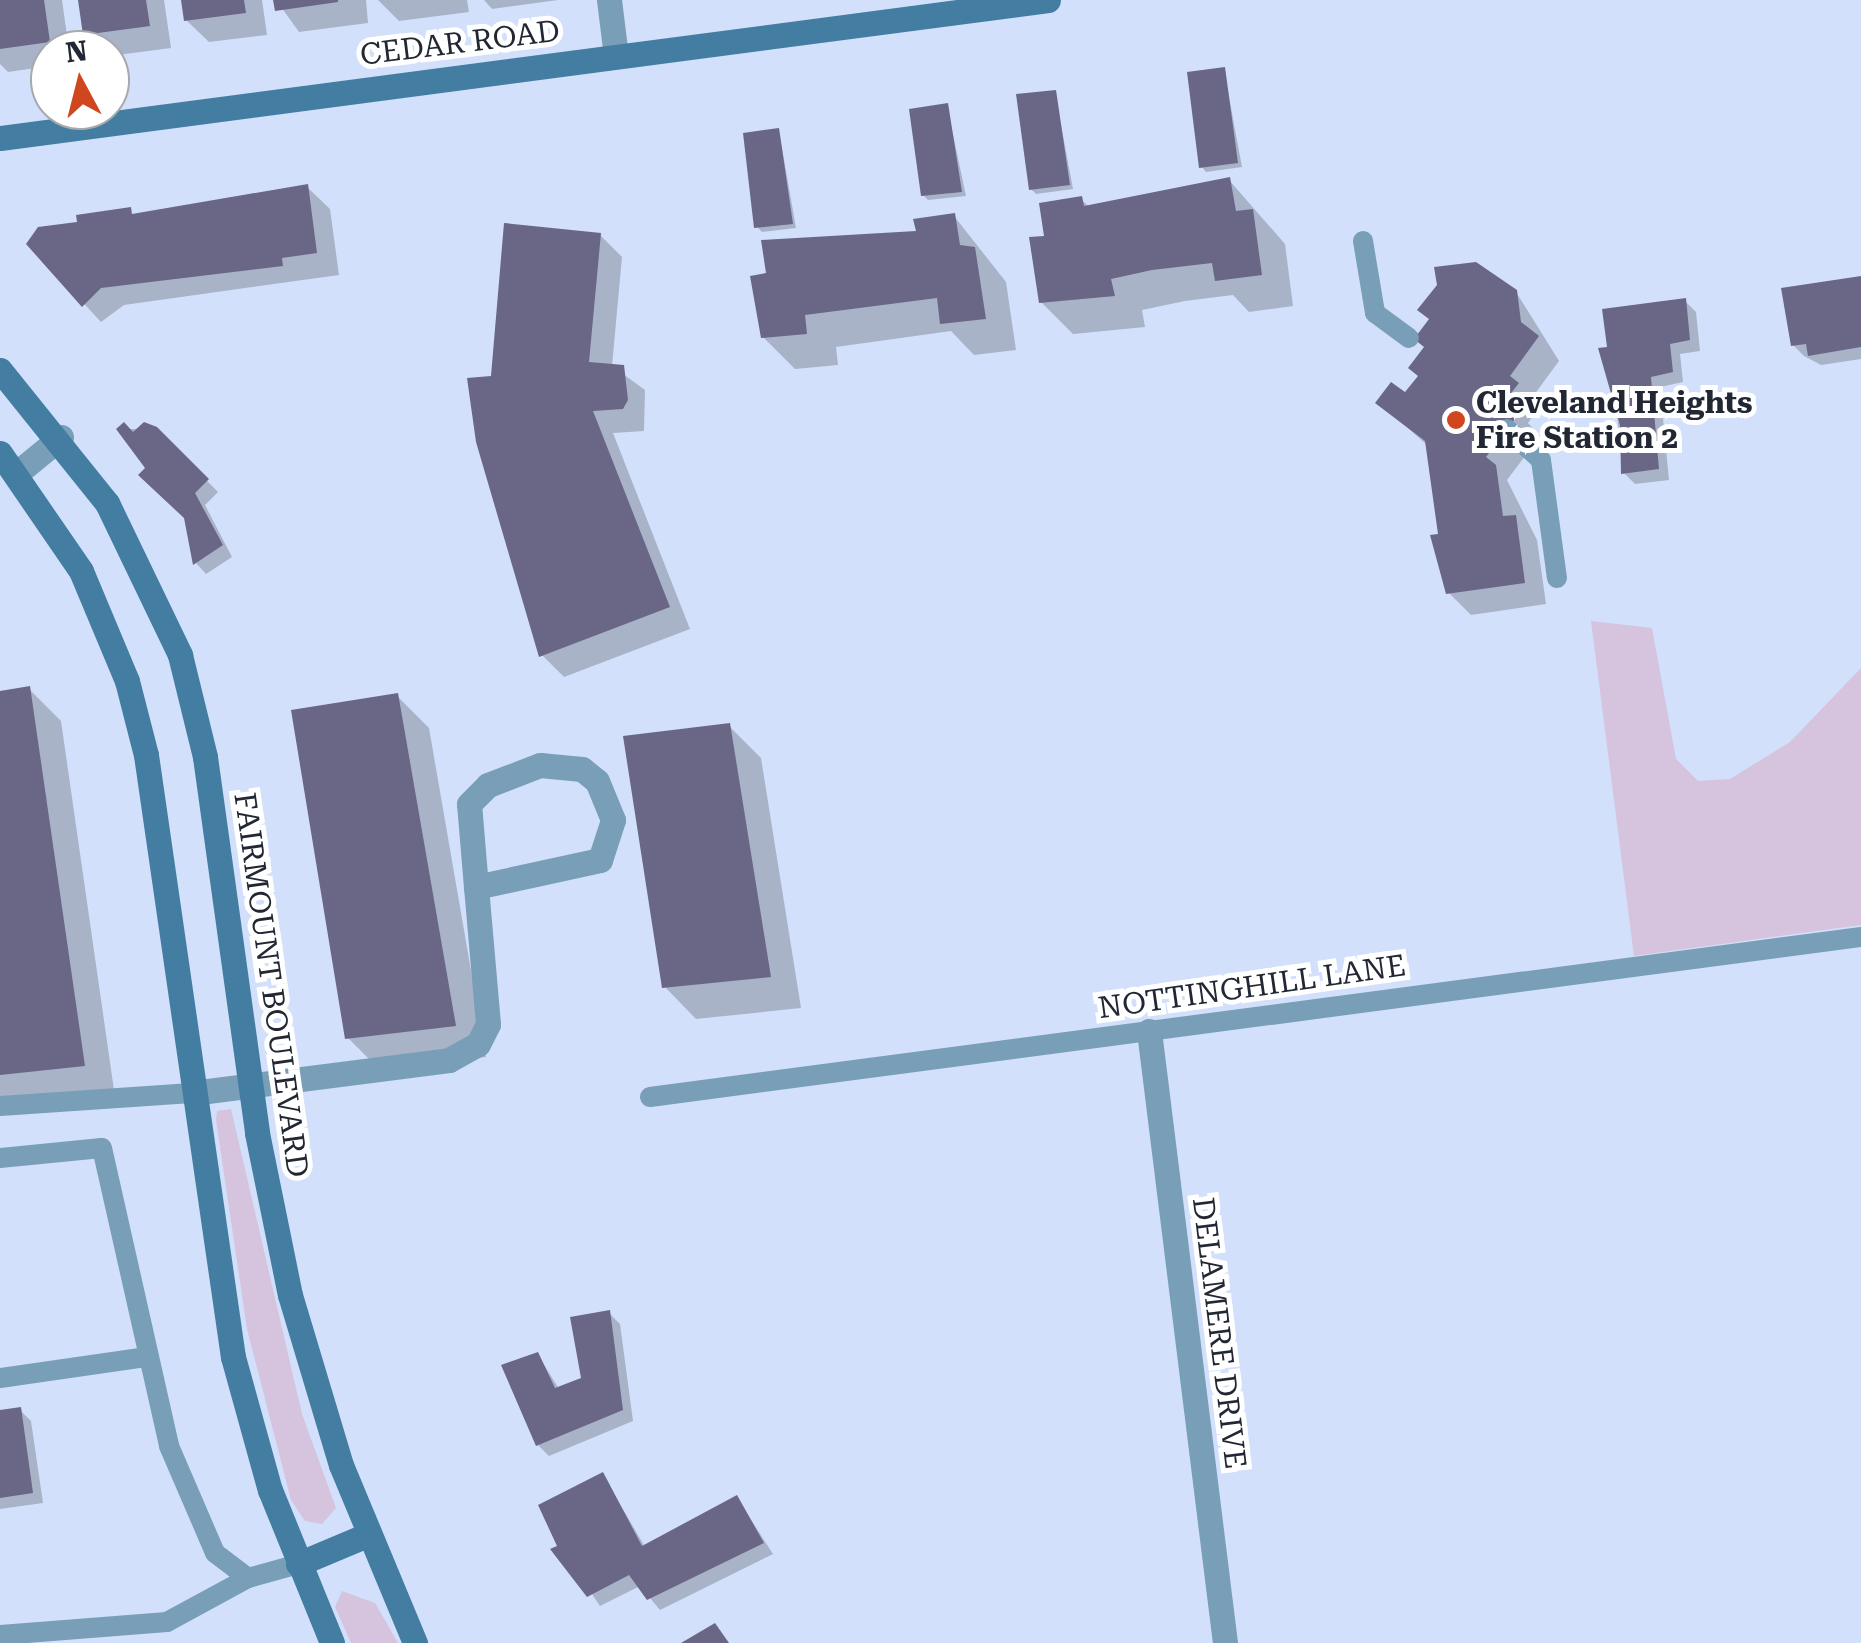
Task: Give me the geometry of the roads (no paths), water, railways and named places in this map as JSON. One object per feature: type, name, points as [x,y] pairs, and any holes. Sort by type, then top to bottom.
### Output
[{"type":"main road","name":"CEDAR ROAD","points":[[0,138],[1048,0]]},
{"type":"main road","name":"FAIRMOUNT BOULEVARD","points":[[0,370],[61,438],[141,562],[190,687],[251,1088],[290,1295],[367,1535],[414,1643]]},
{"type":"main road","points":[[8,463],[81,571],[130,695],[233,1358],[298,1564],[332,1643]]},
{"type":"main road","points":[[298,1564],[367,1535]]},
{"type":"street","points":[[610,0],[616,56]]},
{"type":"street","points":[[8,463],[61,438]]},
{"type":"street","points":[[192,1092],[251,1088],[449,1060],[478,1044],[488,1024],[476,887],[474,794],[540,766],[582,769],[596,781],[613,820],[600,860],[476,887]]},
{"type":"street","name":"DELAMERE DRIVE","points":[[1149,1031],[1225,1643]]},
{"type":"lane","points":[[1363,241],[1375,313],[1410,338]]},
{"type":"lane","points":[[1507,429],[1541,460],[1557,578]]},
{"type":"lane","name":"NOTTINGHILL LANE","points":[[650,1097],[1861,937]]},
{"type":"lane","points":[[0,1106],[192,1092]]},
{"type":"lane","points":[[0,1158],[102,1148],[144,1358],[190,1510],[216,1553],[248,1578]]},
{"type":"lane","points":[[0,1378],[144,1358]]},
{"type":"lane","points":[[0,1635],[166,1622],[248,1578],[298,1564]]},
{"type":"lane","points":[[159,1643],[166,1622]]},
{"type":"place","name":"Cleveland Heights Fire Station 2","points":[[1456,420]]}]
